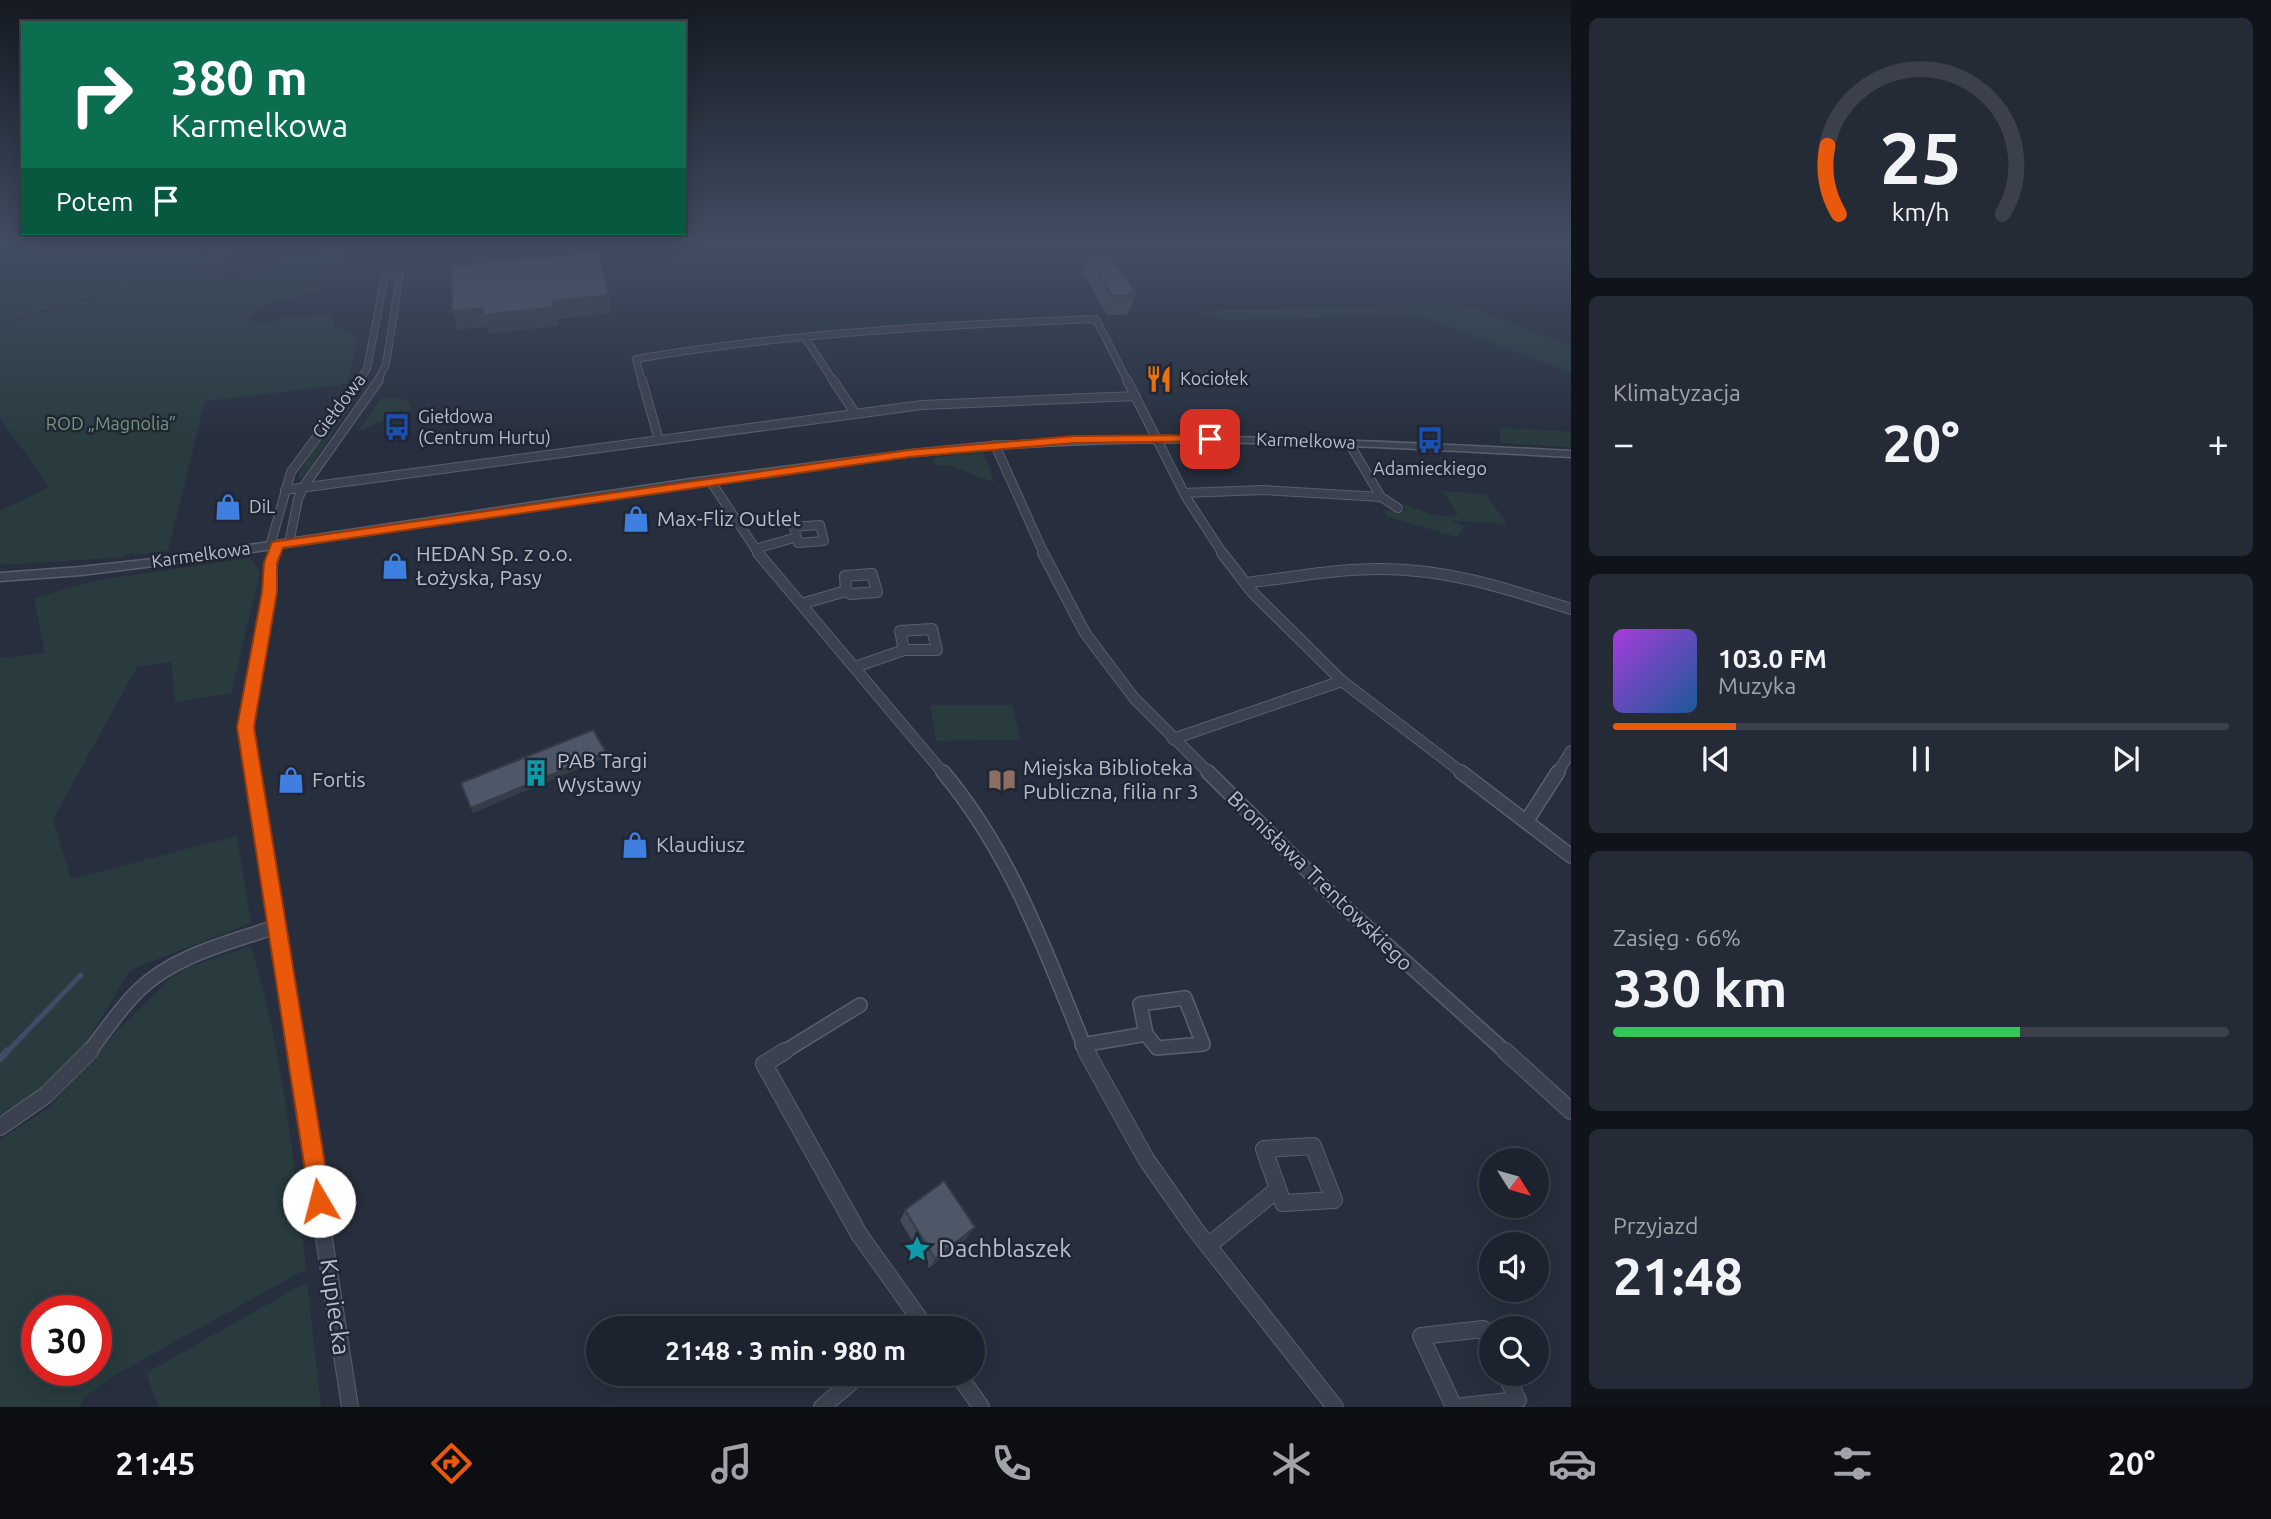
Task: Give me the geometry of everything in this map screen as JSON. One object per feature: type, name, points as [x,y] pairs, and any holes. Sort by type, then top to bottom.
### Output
[{"type":"street","name":"Giełdowa","points":[[279,545],[285,490],[300,457],[367,369],[379,311]]},
{"type":"street","name":"Giełdowa","points":[[279,545],[304,486],[369,394],[386,364],[394,312]]},
{"type":"street","points":[[378,314],[394,312]]},
{"type":"street","points":[[659,440],[636,359],[725,344],[806,339],[947,323],[1096,319],[1184,493],[1245,583],[1287,629],[1342,681],[1571,856]]},
{"type":"street","points":[[376,328],[392,326]]},
{"type":"street","points":[[806,339],[855,413]]},
{"type":"street","points":[[350,393],[369,394]]},
{"type":"street","points":[[285,490],[855,413],[975,401],[1136,396]]},
{"type":"street","name":"Karmelkowa","points":[[0,577],[76,572],[899,455],[995,445],[1156,437],[1571,454]]},
{"type":"street","points":[[1349,443],[1381,497],[1398,508]]},
{"type":"street","name":"Bronisława Trentowskiego","points":[[995,445],[1056,583],[1085,633],[1134,698],[1348,910],[1571,1111]]},
{"type":"street","points":[[711,482],[755,549],[954,785],[1003,858],[1037,931],[1082,1045],[1146,1159],[1208,1246],[1335,1407]]},
{"type":"street","points":[[1184,493],[1263,490],[1381,497]]},
{"type":"street","points":[[755,549],[797,537]]},
{"type":"street","name":"Kupiecka","points":[[279,545],[271,563],[270,592],[245,727],[275,926],[294,1029],[350,1407]]},
{"type":"street","points":[[1245,583],[1379,569],[1411,571],[1495,585],[1571,609]]},
{"type":"street","points":[[801,604],[846,591]]},
{"type":"street","points":[[855,667],[904,650]]},
{"type":"street","points":[[1173,739],[1342,681]]},
{"type":"street","points":[[1526,822],[1571,751]]},
{"type":"street","points":[[0,1127],[55,1089],[87,1055],[116,1014],[147,983],[179,961],[275,926]]},
{"type":"street","points":[[1185,998],[1203,1044],[1157,1048],[1146,1034],[1140,1004],[1185,998]]},
{"type":"street","points":[[860,1006],[764,1064],[859,1234],[914,1316]]},
{"type":"street","points":[[1082,1045],[1146,1034]]},
{"type":"street","points":[[1313,1146],[1334,1200],[1283,1203],[1278,1189],[1264,1149],[1313,1146]]},
{"type":"street","points":[[1208,1246],[1278,1189]]},
{"type":"street","points":[[1479,1329],[1421,1336],[1453,1407],[1518,1400],[1511,1386]]},
{"type":"street","points":[[822,1407],[847,1386]]},
{"type":"street","points":[[966,1386],[981,1407]]},
{"type":"green space","name":"ROD „Magnolia”","points":[[0,311],[43,311],[0,323]]},
{"type":"green space","name":"ROD „Magnolia”","points":[[48,311],[258,311],[248,320],[264,324],[290,316],[330,314],[337,330],[350,330],[357,341],[347,384],[205,401],[168,551],[133,555],[132,552],[124,557],[0,565],[0,511],[49,487],[0,418],[0,325]]},
{"type":"green space","points":[[1204,311],[1479,311],[1571,346],[1571,373],[1419,315],[1223,320]]},
{"type":"green space","points":[[382,397],[406,399],[411,408],[406,412],[395,409],[400,413],[357,432]]},
{"type":"green space","points":[[355,400],[303,478],[297,479],[309,452],[347,404]]},
{"type":"green space","points":[[1499,427],[1571,432],[1571,447],[1501,443]]},
{"type":"green space","points":[[983,452],[995,483],[949,465],[936,466],[931,458]]},
{"type":"green space","points":[[1442,491],[1486,494],[1507,524],[1449,520],[1465,527],[1457,537],[1388,517],[1384,510],[1406,511],[1403,504],[1434,515],[1454,517],[1458,513]]},
{"type":"green space","points":[[250,558],[260,573],[231,693],[175,702],[171,662],[137,667],[53,819],[71,879],[237,836],[251,923],[137,967],[128,973],[81,1052],[39,1091],[0,1116],[0,658],[45,653],[34,598],[99,580]]},
{"type":"green space","points":[[930,705],[1012,705],[1021,740],[936,741]]},
{"type":"green space","points":[[251,946],[279,1066],[292,1147],[306,1269],[112,1377],[112,1295],[21,1295],[21,1386],[100,1386],[85,1397],[79,1407],[0,1407],[0,1140],[50,1107],[112,1036],[170,979],[186,968]]},
{"type":"green space","points":[[307,1282],[321,1407],[158,1407],[146,1373]]},
{"type":"building","points":[[483,311],[522,311],[484,315]]},
{"type":"building","name":"PAB Targi Wystawy","points":[[593,730],[606,752],[471,808],[461,783]]},
{"type":"building","points":[[944,1181],[975,1227],[935,1259],[905,1210]]},
{"type":"waterway","points":[[6,1053],[81,975]]},
{"type":"waterway","points":[[0,1059],[7,1051]]},
{"type":"place","name":"Kociołek","points":[[1159,379]]},
{"type":"place","name":"Giełdowa (Centrum Hurtu)","points":[[397,427]]},
{"type":"place","name":"Adamieckiego","points":[[1430,440]]},
{"type":"place","name":"DiL","points":[[228,507]]},
{"type":"place","name":"Max-Fliz Outlet","points":[[636,519]]},
{"type":"place","name":"HEDAN Sp. z o.o. Łożyska, Pasy","points":[[395,566]]},
{"type":"place","name":"PAB Targi Wystawy","points":[[536,773]]},
{"type":"place","name":"Fortis","points":[[291,780]]},
{"type":"place","name":"Miejska Biblioteka Publiczna, filia nr 3","points":[[1002,780]]},
{"type":"place","name":"Klaudiusz","points":[[635,845]]},
{"type":"place","name":"Dachblaszek","points":[[917,1249]]},
{"type":"route","points":[[319,1201],[245,727],[270,592],[271,559],[277,545],[909,454],[1074,440],[1156,437],[1210,439]]}]
